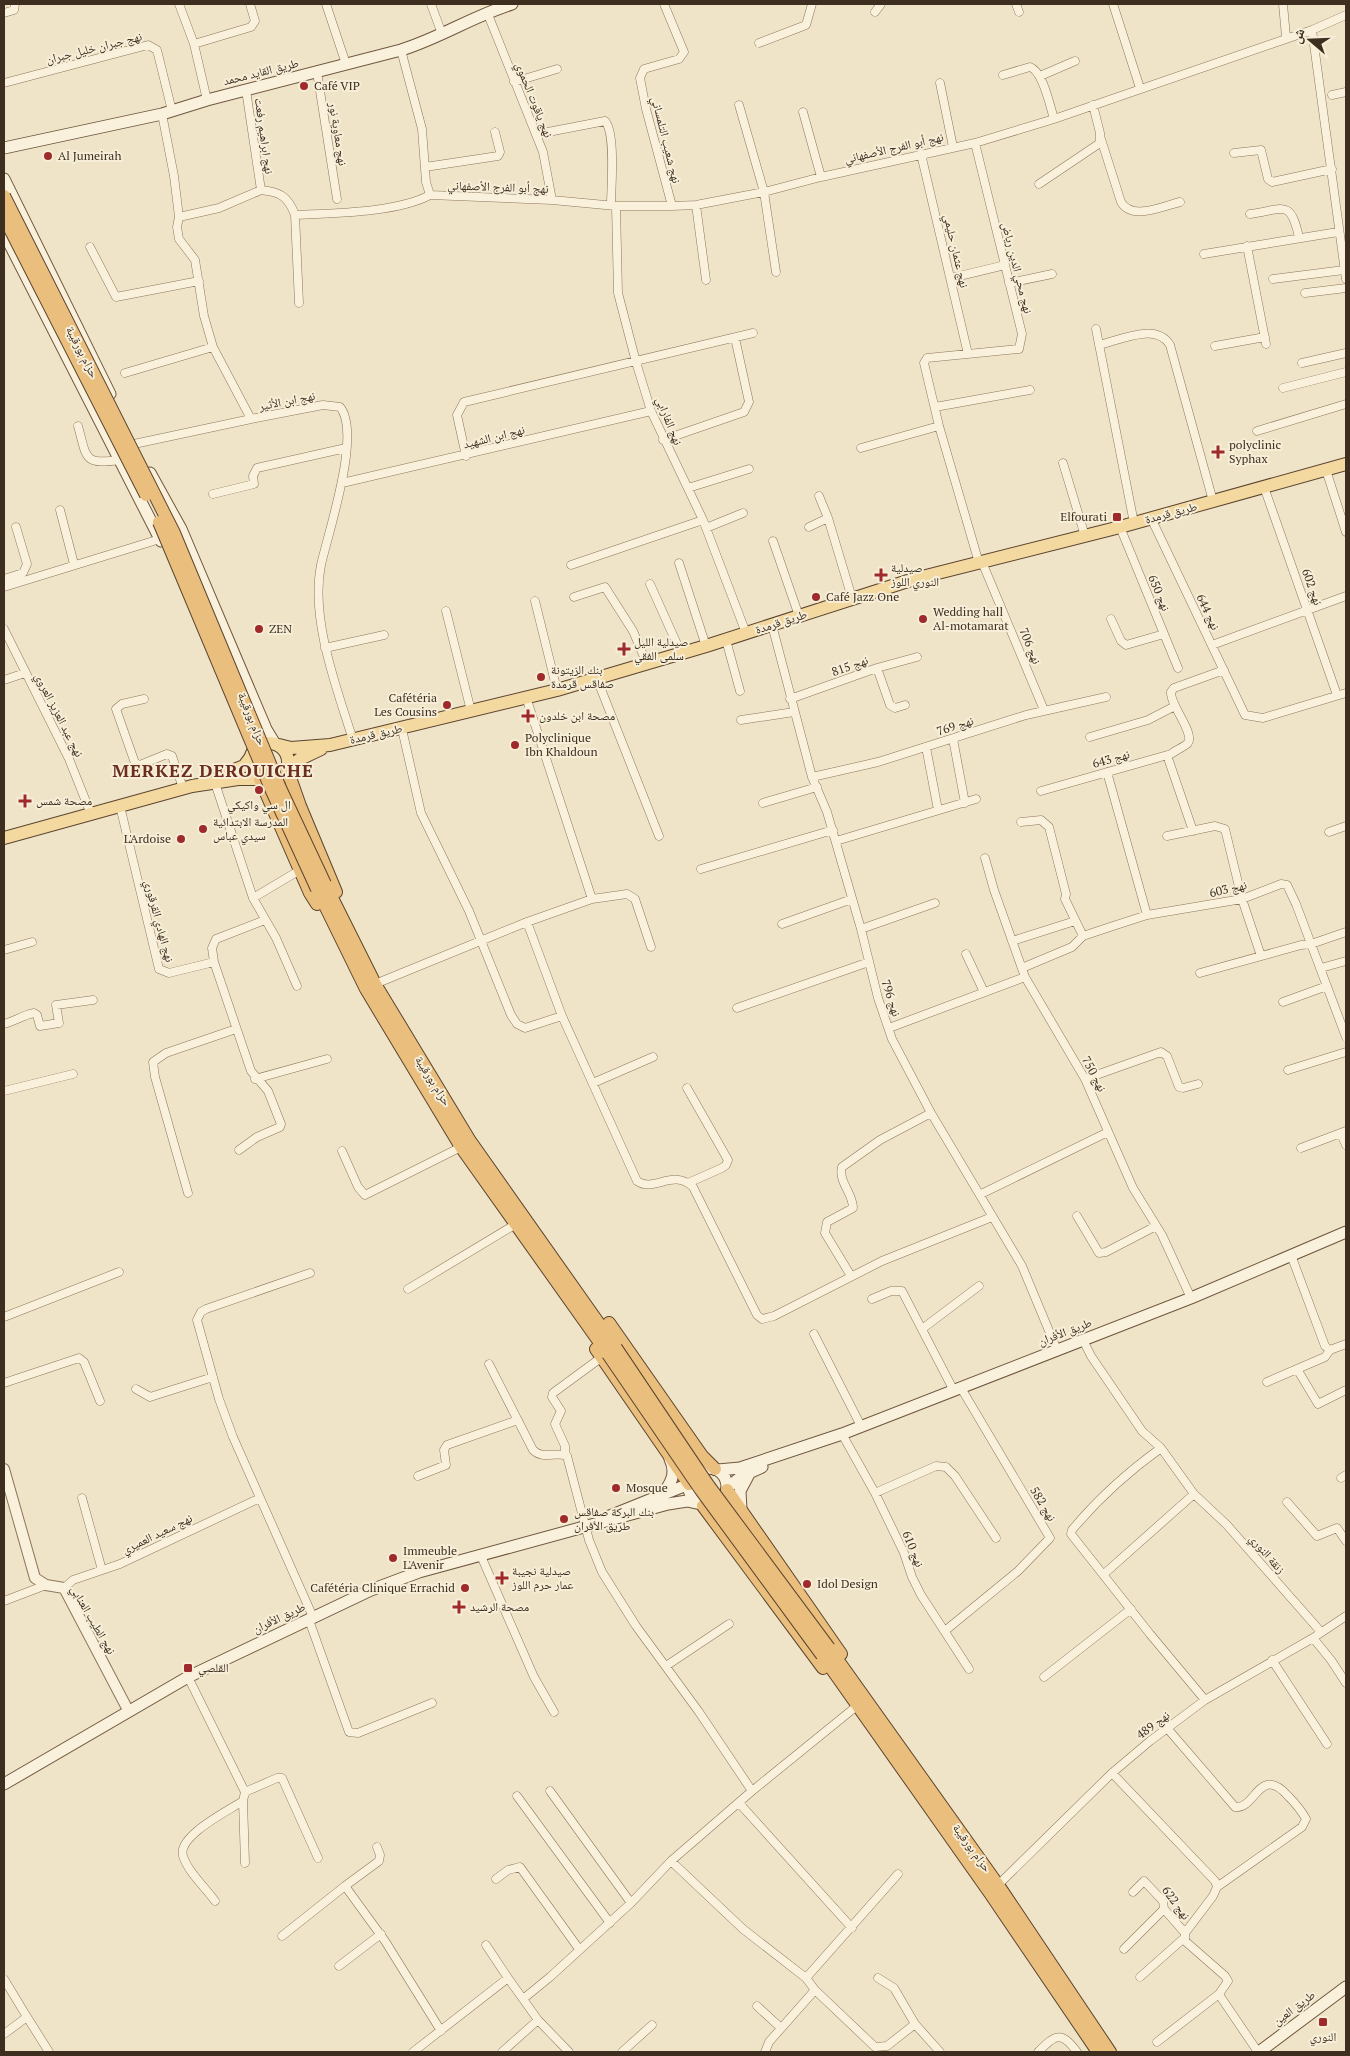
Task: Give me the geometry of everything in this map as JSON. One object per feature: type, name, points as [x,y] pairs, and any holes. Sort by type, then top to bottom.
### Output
[{"type":"highway","name":"حزام بورقيبة","points":[[4,196],[174,532],[321,887]]},
{"type":"highway","name":"حزام بورقيبة","points":[[4,217],[166,535],[272,791],[351,950],[366,989],[461,1147],[525,1229]]},
{"type":"highway","points":[[287,769],[294,791],[332,880],[351,950]]},
{"type":"highway","points":[[260,779],[310,893],[351,950]]},
{"type":"highway","name":"حزام بورقيبة","points":[[351,950],[375,984],[525,1229],[695,1483],[825,1651],[996,1889],[1062,1989],[1098,2052]]},
{"type":"highway","points":[[525,1229],[598,1307],[702,1456],[716,1469]]},
{"type":"highway","points":[[609,1353],[670,1457],[689,1484]]},
{"type":"highway","points":[[727,1489],[835,1642],[862,1703]]},
{"type":"highway","points":[[700,1504],[816,1660],[862,1703]]},
{"type":"highway","points":[[996,1889],[1023,1951],[1088,2052]]},
{"type":"highway","points":[[996,1889],[1038,1931],[1118,2052]]},
{"type":"highway","name":"حزام بورقيبة","points":[[1062,1989],[1110,2052]]},
{"type":"main road","name":"طريق القايد محمد","points":[[6,150],[167,113],[207,100],[401,50],[442,34],[488,12],[512,4]]},
{"type":"main road","name":"حزام بورقيبة","points":[[4,179],[98,367],[134,444],[181,528],[266,730],[277,744]]},
{"type":"main road","name":"حزام بورقيبة","points":[[4,233],[160,539],[251,756]]},
{"type":"main road","points":[[78,376],[98,367]]},
{"type":"main road","name":"طريق قرمدة","points":[[277,744],[291,748],[330,745],[557,690],[726,640],[914,579],[1120,527],[1346,464]]},
{"type":"main road","points":[[180,587],[203,580]]},
{"type":"main road","points":[[4,838],[183,788],[238,779],[260,779],[266,781],[279,779],[287,769],[286,753],[277,744],[264,743],[244,766],[210,783]]},
{"type":"main road","name":"طريق قرمدة","points":[[287,769],[300,759],[330,745]]},
{"type":"main road","points":[[251,756],[252,770],[260,779]]},
{"type":"main road","name":"طريق الأفران","points":[[716,1469],[740,1468],[842,1434],[1191,1298],[1346,1232]]},
{"type":"main road","name":"طريق الأفران","points":[[727,1489],[752,1471],[791,1451]]},
{"type":"main road","points":[[660,1497],[669,1488],[673,1477],[673,1465],[670,1457]]},
{"type":"main road","points":[[705,1468],[716,1469],[726,1479],[727,1489],[720,1502],[715,1505],[700,1504],[690,1493],[689,1484],[693,1474],[705,1468]]},
{"type":"main road","points":[[741,1510],[740,1491],[752,1471]]},
{"type":"main road","name":"طريق الأفران","points":[[587,1526],[689,1484]]},
{"type":"main road","name":"طريق الأفران","points":[[4,1784],[128,1710],[188,1677],[407,1576],[679,1502],[700,1504]]},
{"type":"main road","name":"طريق العين","points":[[1258,2052],[1346,1987]]},
{"type":"street","points":[[4,13],[14,10],[15,4]]},
{"type":"street","points":[[178,4],[194,44],[207,100]]},
{"type":"street","points":[[194,44],[251,27],[255,21],[250,4]]},
{"type":"street","points":[[326,4],[346,64]]},
{"type":"street","points":[[430,4],[442,34]]},
{"type":"street","name":"نهج شعيب التلمساني","points":[[664,4],[684,52],[679,59],[644,70],[640,78],[646,109],[672,206]]},
{"type":"street","points":[[759,43],[806,25],[812,4]]},
{"type":"street","points":[[875,12],[881,4]]},
{"type":"street","points":[[1016,4],[1019,12]]},
{"type":"street","points":[[1113,4],[1140,88]]},
{"type":"street","points":[[1283,4],[1286,37]]},
{"type":"street","name":"نهج ياقوت الحموي","points":[[488,12],[543,152],[552,200]]},
{"type":"street","name":"نهج أبو الفرج الأصفهاني","points":[[430,195],[552,200],[613,206],[672,206],[696,205],[764,192],[820,177],[975,142],[1054,120],[1286,37],[1312,30],[1346,15]]},
{"type":"street","points":[[1312,30],[1332,169],[1338,232],[1346,279]]},
{"type":"street","name":"نهج جبران خليل جبران","points":[[4,83],[148,45],[157,50],[167,113]]},
{"type":"street","points":[[295,215],[348,212],[415,203],[430,195],[425,167],[422,129],[401,50]]},
{"type":"street","points":[[1040,76],[1075,62]]},
{"type":"street","points":[[1003,75],[1030,67],[1034,68],[1040,76],[1054,120]]},
{"type":"street","points":[[514,82],[557,69]]},
{"type":"street","name":"نهج معاوية نور","points":[[317,72],[337,200]]},
{"type":"street","points":[[940,83],[953,147]]},
{"type":"street","name":"نهج ابراهيم رفعت","points":[[179,216],[219,208],[260,190],[246,90]]},
{"type":"street","points":[[1332,95],[1346,92]]},
{"type":"street","points":[[739,105],[764,192],[776,272]]},
{"type":"street","points":[[1093,105],[1101,139],[1121,202],[1126,209],[1136,212],[1180,202]]},
{"type":"street","points":[[803,112],[820,177]]},
{"type":"street","name":"نهج ابن الأثير","points":[[167,113],[179,216],[177,227],[179,238],[195,260],[204,316],[213,347],[251,419],[323,405],[340,406],[346,418],[346,448],[342,483],[321,567],[320,608],[325,648],[353,740]]},
{"type":"street","name":"نهج الفارابي","points":[[548,132],[605,121],[609,125],[618,293],[636,362],[651,411],[704,524],[746,633]]},
{"type":"street","points":[[425,167],[498,156],[500,152],[496,132]]},
{"type":"street","points":[[1039,184],[1095,148],[1101,139]]},
{"type":"street","name":"نهج محي الدين رياض","points":[[968,354],[1019,349],[1022,334],[975,142]]},
{"type":"street","points":[[1234,153],[1261,150],[1268,179],[1272,182],[1332,169]]},
{"type":"street","name":"نهج عثمان حليمي","points":[[921,154],[968,354]]},
{"type":"street","points":[[260,190],[274,191],[285,196],[290,201],[295,215],[299,303]]},
{"type":"street","points":[[696,205],[706,280]]},
{"type":"street","points":[[1250,214],[1287,210],[1294,216],[1299,237]]},
{"type":"street","points":[[1204,254],[1338,232]]},
{"type":"street","points":[[1215,346],[1265,341],[1247,246]]},
{"type":"street","points":[[90,247],[116,297],[199,281]]},
{"type":"street","points":[[951,278],[1006,265]]},
{"type":"street","points":[[1273,278],[1344,270]]},
{"type":"street","points":[[1010,283],[1052,274]]},
{"type":"street","points":[[1305,293],[1346,288]]},
{"type":"street","points":[[1096,329],[1134,523]]},
{"type":"street","points":[[466,456],[457,415],[464,402],[753,333]]},
{"type":"street","points":[[1099,345],[1147,333],[1161,335],[1166,338],[1170,345],[1213,501]]},
{"type":"street","points":[[663,440],[744,412],[749,402],[735,338]]},
{"type":"street","points":[[125,373],[213,347]]},
{"type":"street","points":[[1302,363],[1346,353]]},
{"type":"street","name":"نهج 706","points":[[968,354],[927,358],[925,360],[939,426],[980,563],[1044,710]]},
{"type":"street","points":[[1283,388],[1346,372]]},
{"type":"street","points":[[935,407],[1030,390]]},
{"type":"street","points":[[1257,431],[1346,404]]},
{"type":"street","name":"نهج ابن الشهيد","points":[[342,483],[466,456],[651,411]]},
{"type":"street","points":[[134,444],[251,419]]},
{"type":"street","points":[[78,426],[87,455],[92,462],[99,463],[119,460]]},
{"type":"street","points":[[861,448],[939,426]]},
{"type":"street","points":[[213,494],[254,484],[253,476],[257,468],[346,448]]},
{"type":"street","points":[[1063,462],[1085,536]]},
{"type":"street","points":[[688,488],[749,469]]},
{"type":"street","points":[[1326,470],[1346,532]]},
{"type":"street","name":"نهج 602","points":[[1264,486],[1308,609],[1343,696]]},
{"type":"street","points":[[819,496],[828,518],[852,598]]},
{"type":"street","points":[[60,510],[74,564]]},
{"type":"street","points":[[571,565],[743,513]]},
{"type":"street","points":[[808,527],[828,518]]},
{"type":"street","name":"نهج 644","points":[[1152,518],[1245,715],[1263,718],[1343,696]]},
{"type":"street","points":[[4,579],[23,573],[27,564],[16,527]]},
{"type":"street","name":"نهج 650","points":[[1120,527],[1178,668]]},
{"type":"street","points":[[4,586],[160,539]]},
{"type":"street","points":[[773,542],[799,616]]},
{"type":"street","points":[[679,563],[706,646]]},
{"type":"street","points":[[650,584],[681,653]]},
{"type":"street","points":[[574,597],[605,587],[633,631],[647,664]]},
{"type":"street","points":[[1212,646],[1346,596]]},
{"type":"street","points":[[535,601],[557,690]]},
{"type":"street","points":[[446,611],[471,711]]},
{"type":"street","points":[[1111,619],[1121,641],[1126,645],[1164,634]]},
{"type":"street","name":"نهج 796","points":[[772,625],[812,777],[833,830],[878,998],[892,1038],[931,1113],[981,1194],[992,1217],[1022,1266],[1057,1350]]},
{"type":"street","name":"نهج عبد العزيز العروي","points":[[4,629],[70,759],[91,814]]},
{"type":"street","points":[[325,648],[384,635]]},
{"type":"street","points":[[726,640],[740,691]]},
{"type":"street","name":"نهج 815","points":[[790,699],[877,668],[917,657]]},
{"type":"street","points":[[877,668],[890,705],[895,708],[906,705]]},
{"type":"street","points":[[1090,737],[1148,720],[1175,706],[1171,694],[1174,688],[1224,670]]},
{"type":"street","points":[[4,680],[25,673]]},
{"type":"street","points":[[597,679],[658,836]]},
{"type":"street","points":[[526,698],[592,899]]},
{"type":"street","name":"نهج 769","points":[[812,777],[926,748],[1044,710],[1106,698]]},
{"type":"street","points":[[144,699],[122,704],[116,709],[135,763],[140,764],[168,754],[172,756],[183,788]]},
{"type":"street","name":"نهج 643","points":[[1041,791],[1171,754],[1189,741],[1189,734],[1175,706]]},
{"type":"street","points":[[741,720],[794,712]]},
{"type":"street","points":[[402,729],[421,813],[482,942],[517,1024],[525,1028],[532,1028],[562,1016]]},
{"type":"street","points":[[953,739],[965,803]]},
{"type":"street","points":[[926,748],[938,810]]},
{"type":"street","points":[[1169,761],[1193,831]]},
{"type":"street","points":[[1107,772],[1147,915]]},
{"type":"street","points":[[210,783],[253,898],[276,938],[297,986]]},
{"type":"street","points":[[763,803],[817,787]]},
{"type":"street","points":[[836,841],[976,799]]},
{"type":"street","name":"نهج الهادي القرقوري","points":[[120,806],[159,969],[169,973],[214,962]]},
{"type":"street","points":[[1021,822],[1041,820],[1049,827],[1066,894],[1065,900],[1083,936]]},
{"type":"street","points":[[1167,836],[1215,826],[1226,831],[1242,899],[1261,956]]},
{"type":"street","points":[[1329,832],[1346,826]]},
{"type":"street","points":[[701,869],[833,830]]},
{"type":"street","name":"نهج 750","points":[[985,858],[994,890],[1025,977],[1086,1079],[1133,1188],[1156,1226],[1191,1298]]},
{"type":"street","points":[[253,898],[300,870]]},
{"type":"street","name":"نهج 603","points":[[1022,968],[1072,947],[1083,936],[1147,915],[1242,899],[1281,884],[1287,884],[1345,1032]]},
{"type":"street","points":[[375,984],[482,942],[527,922],[592,899],[630,894],[636,900],[651,947]]},
{"type":"street","points":[[782,924],[852,899]]},
{"type":"street","points":[[861,929],[935,904]]},
{"type":"street","points":[[238,1150],[257,1137],[280,1127],[281,1124],[272,1098],[256,1079],[236,1029],[214,962],[212,948],[216,939],[265,920]]},
{"type":"street","points":[[1012,941],[1075,921]]},
{"type":"street","points":[[527,922],[562,1016],[637,1180],[646,1184],[677,1179],[688,1183],[692,1187],[757,1315],[762,1319],[774,1316],[882,1260],[992,1217]]},
{"type":"street","points":[[1200,973],[1311,944],[1346,932]]},
{"type":"street","points":[[4,950],[32,942]]},
{"type":"street","points":[[966,954],[984,992]]},
{"type":"street","points":[[737,1008],[869,962]]},
{"type":"street","points":[[1321,968],[1346,962]]},
{"type":"street","points":[[889,1028],[1025,977]]},
{"type":"street","points":[[1283,1002],[1327,986]]},
{"type":"street","points":[[4,1024],[18,1020],[24,1015],[34,1013],[37,1015],[40,1026],[59,1023],[56,1005],[93,1000]]},
{"type":"street","points":[[188,1193],[155,1077],[153,1062],[166,1053],[236,1029]]},
{"type":"street","points":[[1086,1079],[1161,1052],[1167,1056],[1180,1087],[1198,1084]]},
{"type":"street","points":[[1288,1070],[1346,1052]]},
{"type":"street","points":[[592,1083],[654,1057]]},
{"type":"street","points":[[256,1079],[327,1058]]},
{"type":"street","points":[[4,1091],[73,1074]]},
{"type":"street","points":[[687,1088],[728,1160],[726,1165],[688,1183]]},
{"type":"street","points":[[851,1276],[825,1233],[827,1222],[853,1208],[852,1200],[841,1176],[842,1167],[880,1140],[931,1113]]},
{"type":"street","points":[[981,1194],[1108,1132]]},
{"type":"street","points":[[1301,1148],[1344,1133],[1346,1145]]},
{"type":"street","points":[[342,1151],[358,1187],[365,1195],[461,1147]]},
{"type":"street","points":[[1077,1216],[1099,1253],[1106,1252],[1156,1226]]},
{"type":"street","points":[[408,1289],[525,1229]]},
{"type":"street","points":[[1291,1255],[1325,1346],[1330,1350]]},
{"type":"street","points":[[4,1317],[119,1272]]},
{"type":"street","points":[[310,1273],[201,1312],[197,1320],[198,1325],[233,1437],[311,1619],[349,1732],[358,1733],[432,1703]]},
{"type":"street","points":[[922,1329],[979,1286]]},
{"type":"street","points":[[872,1299],[891,1291],[902,1291],[958,1389]]},
{"type":"street","points":[[814,1334],[862,1426]]},
{"type":"street","name":"زنقة النوري","points":[[1083,1340],[1091,1356],[1142,1431],[1161,1448],[1194,1494],[1227,1525],[1321,1632]]},
{"type":"street","points":[[1267,1382],[1325,1356],[1330,1350],[1346,1344]]},
{"type":"street","points":[[564,1454],[566,1446],[555,1424],[561,1411],[552,1397],[554,1393],[609,1353]]},
{"type":"street","points":[[4,1383],[79,1358],[84,1362],[100,1401]]},
{"type":"street","points":[[488,1364],[537,1454],[564,1454]]},
{"type":"street","points":[[1297,1369],[1318,1404],[1346,1390]]},
{"type":"street","points":[[136,1390],[150,1397],[213,1377]]},
{"type":"street","name":"نهج 582","points":[[946,1630],[1018,1571],[1050,1538],[958,1389]]},
{"type":"street","points":[[418,1476],[446,1465],[444,1450],[447,1445],[518,1420]]},
{"type":"street","name":"نهج 610","points":[[842,1434],[875,1492],[904,1553],[921,1596],[946,1630],[949,1639],[969,1669]]},
{"type":"street","points":[[1161,1448],[1106,1495],[1072,1530],[1076,1541],[1205,1700]]},
{"type":"street","points":[[564,1454],[571,1463],[589,1540],[602,1572],[636,1626],[666,1666],[752,1791]]},
{"type":"street","points":[[875,1492],[936,1466],[946,1467],[955,1476],[996,1538]]},
{"type":"street","points":[[4,1468],[34,1578],[46,1585]]},
{"type":"street","points":[[1104,1574],[1194,1494]]},
{"type":"street","points":[[82,1498],[102,1570]]},
{"type":"street","name":"نهج سعيد العميري","points":[[64,1588],[73,1580],[120,1564],[260,1498]]},
{"type":"street","points":[[1287,1502],[1317,1536],[1337,1528],[1346,1541]]},
{"type":"street","points":[[481,1556],[534,1677],[554,1712]]},
{"type":"street","points":[[4,1601],[46,1585]]},
{"type":"street","name":"نهج الطيب العنابي","points":[[46,1585],[64,1588],[128,1710]]},
{"type":"street","points":[[1044,1678],[1131,1609]]},
{"type":"street","name":"نهج 489","points":[[996,1889],[1112,1773],[1167,1728],[1205,1700],[1313,1638],[1346,1616]]},
{"type":"street","points":[[666,1666],[729,1624]]},
{"type":"street","points":[[1313,1638],[1331,1660],[1346,1683]]},
{"type":"street","points":[[1272,1660],[1327,1744]]},
{"type":"street","points":[[188,1677],[245,1792],[243,1800],[245,1863]]},
{"type":"street","points":[[523,1999],[610,1923],[671,1862],[738,1803],[862,1703]]},
{"type":"street","points":[[1140,1977],[1184,1936],[1213,1896],[1217,1887],[1302,1827],[1306,1819],[1302,1811],[1280,1787],[1273,1785],[1261,1789],[1243,1806],[1235,1807],[1167,1728]]},
{"type":"street","points":[[1112,1773],[1215,1881],[1217,1887]]},
{"type":"street","points":[[245,1792],[277,1778],[285,1781],[318,1858]]},
{"type":"street","points":[[550,1791],[631,1903]]},
{"type":"street","points":[[516,1796],[610,1923]]},
{"type":"street","points":[[215,1901],[186,1863],[182,1850],[184,1843],[195,1833],[243,1800]]},
{"type":"street","points":[[738,1803],[852,1928]]},
{"type":"street","points":[[282,1936],[378,1861],[380,1855],[376,1847]]},
{"type":"street","points":[[671,1862],[743,1928],[806,1978],[815,1990],[875,2047],[881,2050],[916,2024]]},
{"type":"street","points":[[496,1879],[508,1870],[520,1867],[580,1948]]},
{"type":"street","points":[[806,1978],[898,1874]]},
{"type":"street","name":"نهج 622","points":[[1133,1892],[1144,1881],[1163,1901],[1164,1909],[1184,1936],[1228,1980],[1220,1994]]},
{"type":"street","points":[[346,1886],[380,1934],[441,2031]]},
{"type":"street","points":[[1124,1949],[1164,1909]]},
{"type":"street","points":[[339,1966],[380,1934]]},
{"type":"street","points":[[486,1946],[538,2020],[569,2052]]},
{"type":"street","points":[[413,2052],[508,1978]]},
{"type":"street","points":[[878,1978],[894,1988],[916,2024],[940,2052]]},
{"type":"street","points":[[4,1979],[49,2052]]},
{"type":"street","points":[[765,2052],[767,2045],[815,1990]]},
{"type":"street","points":[[1157,2042],[1220,1994],[1258,2052]]},
{"type":"street","points":[[757,2006],[781,2028]]},
{"type":"street","points":[[4,2034],[27,2017]]},
{"type":"street","points":[[502,2052],[538,2020]]},
{"type":"street","points":[[622,2052],[652,2025]]},
{"type":"street","points":[[1038,2052],[1059,2036],[1065,2038],[1077,2052]]},
{"type":"place","name":"Café VIP","points":[[304,86]]},
{"type":"place","name":"Al Jumeirah","points":[[48,156]]},
{"type":"place","name":"polyclinic Syphax","points":[[1218,452]]},
{"type":"place","name":"Elfourati","points":[[1117,517]]},
{"type":"place","name":"صيدلية النوري اللوز","points":[[881,575]]},
{"type":"place","name":"Café Jazz One","points":[[816,597]]},
{"type":"place","name":"Wedding hall Al-motamarat","points":[[923,619]]},
{"type":"place","name":"ZEN","points":[[259,629]]},
{"type":"place","name":"صيدلية الليل سلمى الفقي","points":[[624,649]]},
{"type":"place","name":"بنك الزيتونة صفاقس قرمدة","points":[[541,677]]},
{"type":"place","name":"Cafétéria Les Cousins","points":[[447,705]]},
{"type":"place","name":"مصحة ابن خلدون","points":[[528,716]]},
{"type":"place","name":"Polyclinique Ibn Khaldoun","points":[[515,745]]},
{"type":"place","name":"ال سي واكيكي","points":[[259,790]]},
{"type":"place","name":"مصحة شمس","points":[[25,801]]},
{"type":"place","name":"المدرسة الابتدائية سيدي عباس","points":[[203,829]]},
{"type":"place","name":"L'Ardoise","points":[[181,839]]},
{"type":"place","name":"Mosque","points":[[616,1488]]},
{"type":"place","name":"بنك البركة صفاقس طريق الأفران","points":[[564,1519]]},
{"type":"place","name":"Immeuble L'Avenir","points":[[393,1558]]},
{"type":"place","name":"صيدلية نجيبة عمار حرم اللوز","points":[[502,1578]]},
{"type":"place","name":"Idol Design","points":[[807,1584]]},
{"type":"place","name":"Cafétéria Clinique Errachid","points":[[465,1588]]},
{"type":"place","name":"مصحة الرشيد","points":[[459,1607]]},
{"type":"place","name":"القلصي","points":[[188,1668]]},
{"type":"place","name":"النوري","points":[[1323,2022]]},
{"type":"district","name":"MERKEZ DEROUICHE","points":[[213,771]]}]
